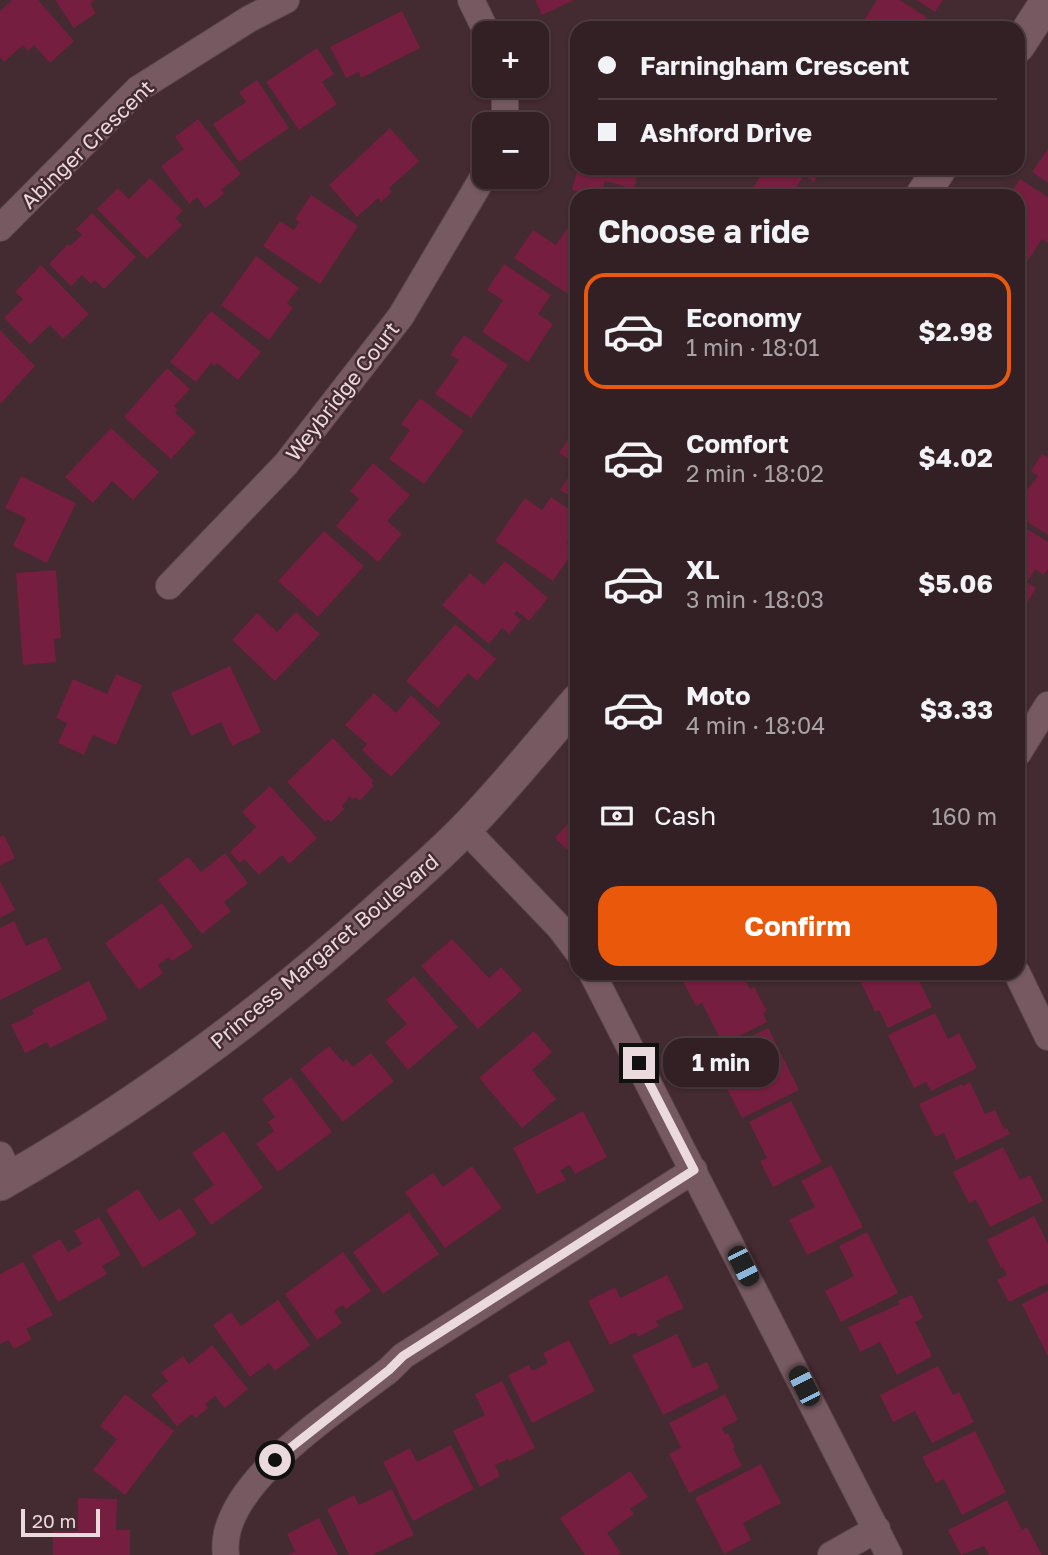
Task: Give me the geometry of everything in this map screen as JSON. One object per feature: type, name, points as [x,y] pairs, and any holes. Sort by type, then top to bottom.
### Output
[{"type":"street","name":"Abinger Crescent","points":[[0,228],[138,89],[249,19],[286,0]]},
{"type":"street","points":[[471,0],[481,21]]},
{"type":"street","points":[[1025,35],[1048,0]]},
{"type":"street","name":"Weybridge Court","points":[[169,586],[286,464],[401,316],[476,189]]},
{"type":"street","points":[[1025,742],[1048,705]]},
{"type":"street","name":"Princess Margaret Boulevard","points":[[4,1172],[83,1136],[158,1086],[227,1035],[349,936],[465,829],[516,774],[570,709]]},
{"type":"street","points":[[465,829],[570,941]]},
{"type":"street","points":[[596,980],[889,1555]]},
{"type":"street","points":[[1020,980],[1048,1037]]},
{"type":"street","points":[[226,1555],[230,1525],[242,1499],[263,1472],[287,1448],[389,1370],[403,1356],[694,1170]]},
{"type":"street","points":[[831,1555],[877,1530]]},
{"type":"building","points":[[12,0],[38,0],[74,41],[50,63],[34,45],[28,51],[23,45],[4,62],[0,57],[0,11]]},
{"type":"building","points":[[55,0],[95,0],[90,4],[96,13],[74,28]]},
{"type":"building","points":[[535,0],[574,0],[542,15]]},
{"type":"building","points":[[877,0],[900,0],[926,17],[923,21],[864,21]]},
{"type":"building","points":[[917,0],[943,0],[935,12]]},
{"type":"building","points":[[402,11],[420,48],[361,78],[359,72],[346,78],[330,47]]},
{"type":"building","points":[[317,48],[334,74],[322,82],[337,104],[299,130],[266,82]]},
{"type":"building","points":[[257,80],[289,128],[239,162],[213,124],[246,102],[239,92]]},
{"type":"building","points":[[198,119],[241,174],[221,190],[224,194],[205,208],[197,197],[189,204],[161,166],[184,149],[175,137]]},
{"type":"building","points":[[390,128],[419,161],[389,188],[392,192],[381,202],[378,198],[357,217],[329,185]]},
{"type":"building","points":[[1048,149],[1048,183],[1032,172]]},
{"type":"building","points":[[576,175],[637,175],[634,189],[605,181],[602,189],[572,189]]},
{"type":"building","points":[[762,175],[804,175],[795,189],[752,189]]},
{"type":"building","points":[[804,175],[818,175],[814,182]]},
{"type":"building","points":[[150,178],[183,211],[175,218],[182,225],[147,259],[97,209],[118,188],[129,199]]},
{"type":"building","points":[[1020,179],[1048,197],[1048,243],[1042,239],[1025,265],[1025,189],[1014,189]]},
{"type":"building","points":[[311,195],[358,226],[320,284],[263,246],[280,221],[294,230],[299,222],[295,219]]},
{"type":"building","points":[[92,213],[136,257],[104,289],[95,280],[91,284],[82,275],[71,286],[49,264],[68,244],[70,246],[82,235],[76,229]]},
{"type":"building","points":[[570,224],[568,294],[514,258],[533,230],[556,245]]},
{"type":"building","points":[[256,256],[299,288],[287,303],[293,308],[269,340],[221,305]]},
{"type":"building","points":[[504,264],[551,295],[538,314],[553,324],[528,362],[482,332],[503,300],[487,290]]},
{"type":"building","points":[[41,265],[89,314],[63,339],[50,325],[30,344],[4,318],[23,299],[15,292]]},
{"type":"building","points":[[211,311],[261,352],[238,380],[217,363],[214,366],[211,363],[196,382],[170,362]]},
{"type":"building","points":[[0,330],[35,366],[0,404]]},
{"type":"building","points":[[464,335],[508,365],[471,418],[435,394],[459,360],[450,355]]},
{"type":"building","points":[[167,368],[190,389],[174,406],[178,409],[175,413],[196,432],[171,459],[124,417]]},
{"type":"building","points":[[420,398],[464,431],[424,484],[389,459],[410,430],[401,424]]},
{"type":"building","points":[[111,428],[159,472],[133,500],[112,481],[93,503],[65,477]]},
{"type":"building","points":[[570,436],[570,460],[559,453]]},
{"type":"building","points":[[1042,454],[1048,457],[1048,535],[1025,520],[1025,493],[1038,476],[1031,471]]},
{"type":"building","points":[[373,463],[410,495],[387,521],[402,534],[378,562],[336,526],[359,499],[350,491]]},
{"type":"building","points":[[570,475],[570,496],[560,490]]},
{"type":"building","points":[[21,476],[76,503],[47,563],[13,546],[26,518],[5,508]]},
{"type":"building","points":[[551,497],[570,510],[570,539],[567,543],[570,545],[570,556],[553,581],[495,541],[525,498],[542,510]]},
{"type":"building","points":[[1025,527],[1048,542],[1048,569],[1044,575],[1035,569],[1027,582],[1036,588],[1025,606]]},
{"type":"building","points":[[324,531],[364,566],[318,617],[278,581]]},
{"type":"building","points":[[505,561],[548,598],[529,621],[517,611],[514,614],[521,620],[509,634],[502,628],[489,644],[442,605],[470,573],[484,585]]},
{"type":"building","points":[[56,570],[61,638],[54,639],[56,662],[23,665],[16,573]]},
{"type":"building","points":[[296,612],[320,634],[275,681],[232,640],[257,613],[277,632]]},
{"type":"building","points":[[455,624],[496,659],[477,681],[468,673],[438,708],[406,681]]},
{"type":"building","points":[[230,666],[261,732],[232,746],[221,722],[191,736],[171,693]]},
{"type":"building","points":[[116,674],[142,685],[116,745],[93,735],[84,755],[58,743],[67,723],[56,718],[73,679],[107,694]]},
{"type":"building","points":[[374,693],[396,713],[411,695],[441,723],[391,777],[362,750],[367,744],[345,725]]},
{"type":"building","points":[[333,738],[374,781],[371,783],[374,786],[359,801],[350,796],[342,806],[344,809],[331,822],[328,819],[325,822],[287,782]]},
{"type":"building","points":[[270,786],[317,838],[289,864],[282,855],[259,875],[244,859],[240,863],[230,852],[256,827],[242,812]]},
{"type":"building","points":[[570,821],[570,852],[555,838]]},
{"type":"building","points":[[4,835],[15,858],[0,866],[0,837]]},
{"type":"building","points":[[225,853],[248,883],[224,902],[231,911],[202,934],[158,880],[188,857],[201,872]]},
{"type":"building","points":[[0,881],[15,910],[0,918]]},
{"type":"building","points":[[162,903],[193,947],[172,961],[169,957],[158,965],[163,973],[139,990],[105,943]]},
{"type":"building","points":[[14,921],[26,946],[46,937],[62,969],[0,1000],[0,928]]},
{"type":"building","points":[[452,939],[489,978],[501,967],[522,990],[478,1029],[421,966]]},
{"type":"building","points":[[414,976],[458,1027],[408,1070],[385,1042],[407,1024],[386,1000]]},
{"type":"building","points":[[745,980],[750,989],[754,987],[767,1011],[763,1013],[767,1022],[723,1044],[702,1003],[696,1006],[683,981]]},
{"type":"building","points":[[860,980],[918,980],[932,1007],[888,1028],[879,1010],[875,1012]]},
{"type":"building","points":[[89,981],[108,1019],[50,1048],[47,1042],[25,1053],[11,1025],[34,1014],[32,1010]]},
{"type":"building","points":[[935,1013],[948,1039],[959,1033],[977,1068],[931,1091],[926,1082],[914,1088],[888,1035]]},
{"type":"building","points":[[768,1028],[799,1090],[742,1118],[724,1083],[749,1070],[736,1044]]},
{"type":"building","points":[[534,1031],[552,1052],[532,1070],[556,1099],[522,1128],[479,1078]]},
{"type":"building","points":[[329,1046],[343,1062],[346,1059],[353,1067],[371,1053],[394,1081],[343,1122],[300,1069]]},
{"type":"building","points":[[291,1077],[332,1132],[278,1172],[256,1144],[274,1131],[268,1122],[275,1117],[262,1099]]},
{"type":"building","points":[[970,1082],[985,1114],[995,1110],[1004,1129],[1007,1128],[1010,1134],[956,1160],[944,1133],[935,1137],[919,1104]]},
{"type":"building","points":[[791,1101],[822,1162],[773,1187],[760,1161],[767,1158],[749,1122]]},
{"type":"building","points":[[583,1111],[607,1157],[575,1174],[570,1165],[560,1170],[566,1180],[537,1194],[513,1148]]},
{"type":"building","points":[[224,1131],[263,1188],[211,1225],[193,1199],[214,1185],[192,1153]]},
{"type":"building","points":[[1003,1147],[1020,1180],[1030,1175],[1043,1201],[990,1227],[976,1200],[969,1203],[953,1172]]},
{"type":"building","points":[[831,1165],[863,1227],[807,1255],[789,1220],[815,1207],[801,1181]]},
{"type":"building","points":[[472,1166],[502,1208],[445,1248],[405,1192],[433,1173],[443,1187]]},
{"type":"building","points":[[138,1189],[159,1221],[180,1208],[197,1234],[143,1268],[106,1210]]},
{"type":"building","points":[[409,1212],[439,1254],[383,1294],[353,1252]]},
{"type":"building","points":[[1034,1216],[1048,1244],[1048,1283],[1009,1302],[997,1280],[1007,1275],[987,1240]]},
{"type":"building","points":[[99,1217],[121,1255],[102,1266],[107,1274],[58,1302],[32,1255],[60,1239],[68,1252],[82,1244],[74,1231]]},
{"type":"building","points":[[867,1232],[898,1293],[841,1322],[825,1291],[854,1276],[839,1246]]},
{"type":"building","points":[[343,1252],[371,1291],[346,1309],[343,1305],[334,1311],[342,1323],[317,1340],[285,1294]]},
{"type":"building","points":[[23,1262],[53,1315],[26,1329],[32,1339],[14,1349],[8,1340],[0,1344],[0,1274]]},
{"type":"building","points":[[667,1275],[684,1308],[656,1321],[659,1326],[638,1337],[636,1332],[610,1345],[588,1301],[615,1287],[620,1298]]},
{"type":"building","points":[[1048,1291],[1048,1356],[1022,1304]]},
{"type":"building","points":[[912,1295],[923,1318],[915,1322],[932,1356],[897,1375],[880,1342],[860,1352],[848,1327],[900,1304],[898,1301]]},
{"type":"building","points":[[278,1300],[310,1345],[275,1371],[269,1363],[250,1377],[213,1325],[231,1312],[241,1326]]},
{"type":"building","points":[[677,1334],[693,1368],[707,1362],[719,1388],[663,1415],[632,1355]]},
{"type":"building","points":[[569,1340],[595,1391],[532,1423],[508,1375],[529,1365],[532,1371],[548,1363],[543,1353]]},
{"type":"building","points":[[212,1345],[248,1389],[225,1408],[215,1396],[205,1404],[208,1408],[196,1418],[192,1414],[177,1426],[151,1395],[168,1381],[161,1373],[183,1356],[189,1364]]},
{"type":"building","points":[[938,1366],[953,1395],[959,1392],[974,1422],[932,1443],[915,1411],[893,1422],[880,1395]]},
{"type":"building","points":[[502,1381],[535,1448],[495,1465],[500,1476],[480,1487],[453,1431],[485,1415],[475,1394]]},
{"type":"building","points":[[125,1394],[174,1431],[125,1495],[93,1470],[117,1439],[100,1426]]},
{"type":"building","points":[[725,1394],[738,1420],[722,1428],[725,1434],[728,1433],[742,1466],[689,1493],[669,1454],[681,1448],[669,1423]]},
{"type":"building","points":[[975,1431],[1006,1492],[962,1515],[944,1479],[936,1483],[922,1457]]},
{"type":"building","points":[[451,1445],[474,1489],[413,1521],[383,1462],[410,1448],[417,1462]]},
{"type":"building","points":[[761,1464],[781,1503],[743,1523],[751,1540],[724,1554],[695,1498]]},
{"type":"building","points":[[630,1471],[648,1497],[630,1509],[634,1514],[607,1533],[621,1553],[585,1555],[560,1518]]},
{"type":"building","points":[[392,1489],[414,1535],[372,1555],[349,1555],[327,1509],[354,1495],[359,1505]]},
{"type":"building","points":[[78,1498],[117,1499],[116,1530],[130,1530],[130,1555],[53,1555],[53,1531],[78,1531]]},
{"type":"building","points":[[1007,1500],[1022,1530],[1027,1527],[1042,1555],[989,1555],[984,1546],[961,1555],[948,1530]]},
{"type":"building","points":[[319,1518],[338,1555],[288,1555],[295,1551],[287,1534]]},
{"type":"route","points":[[275,1460],[403,1356],[694,1170],[639,1063]]}]
